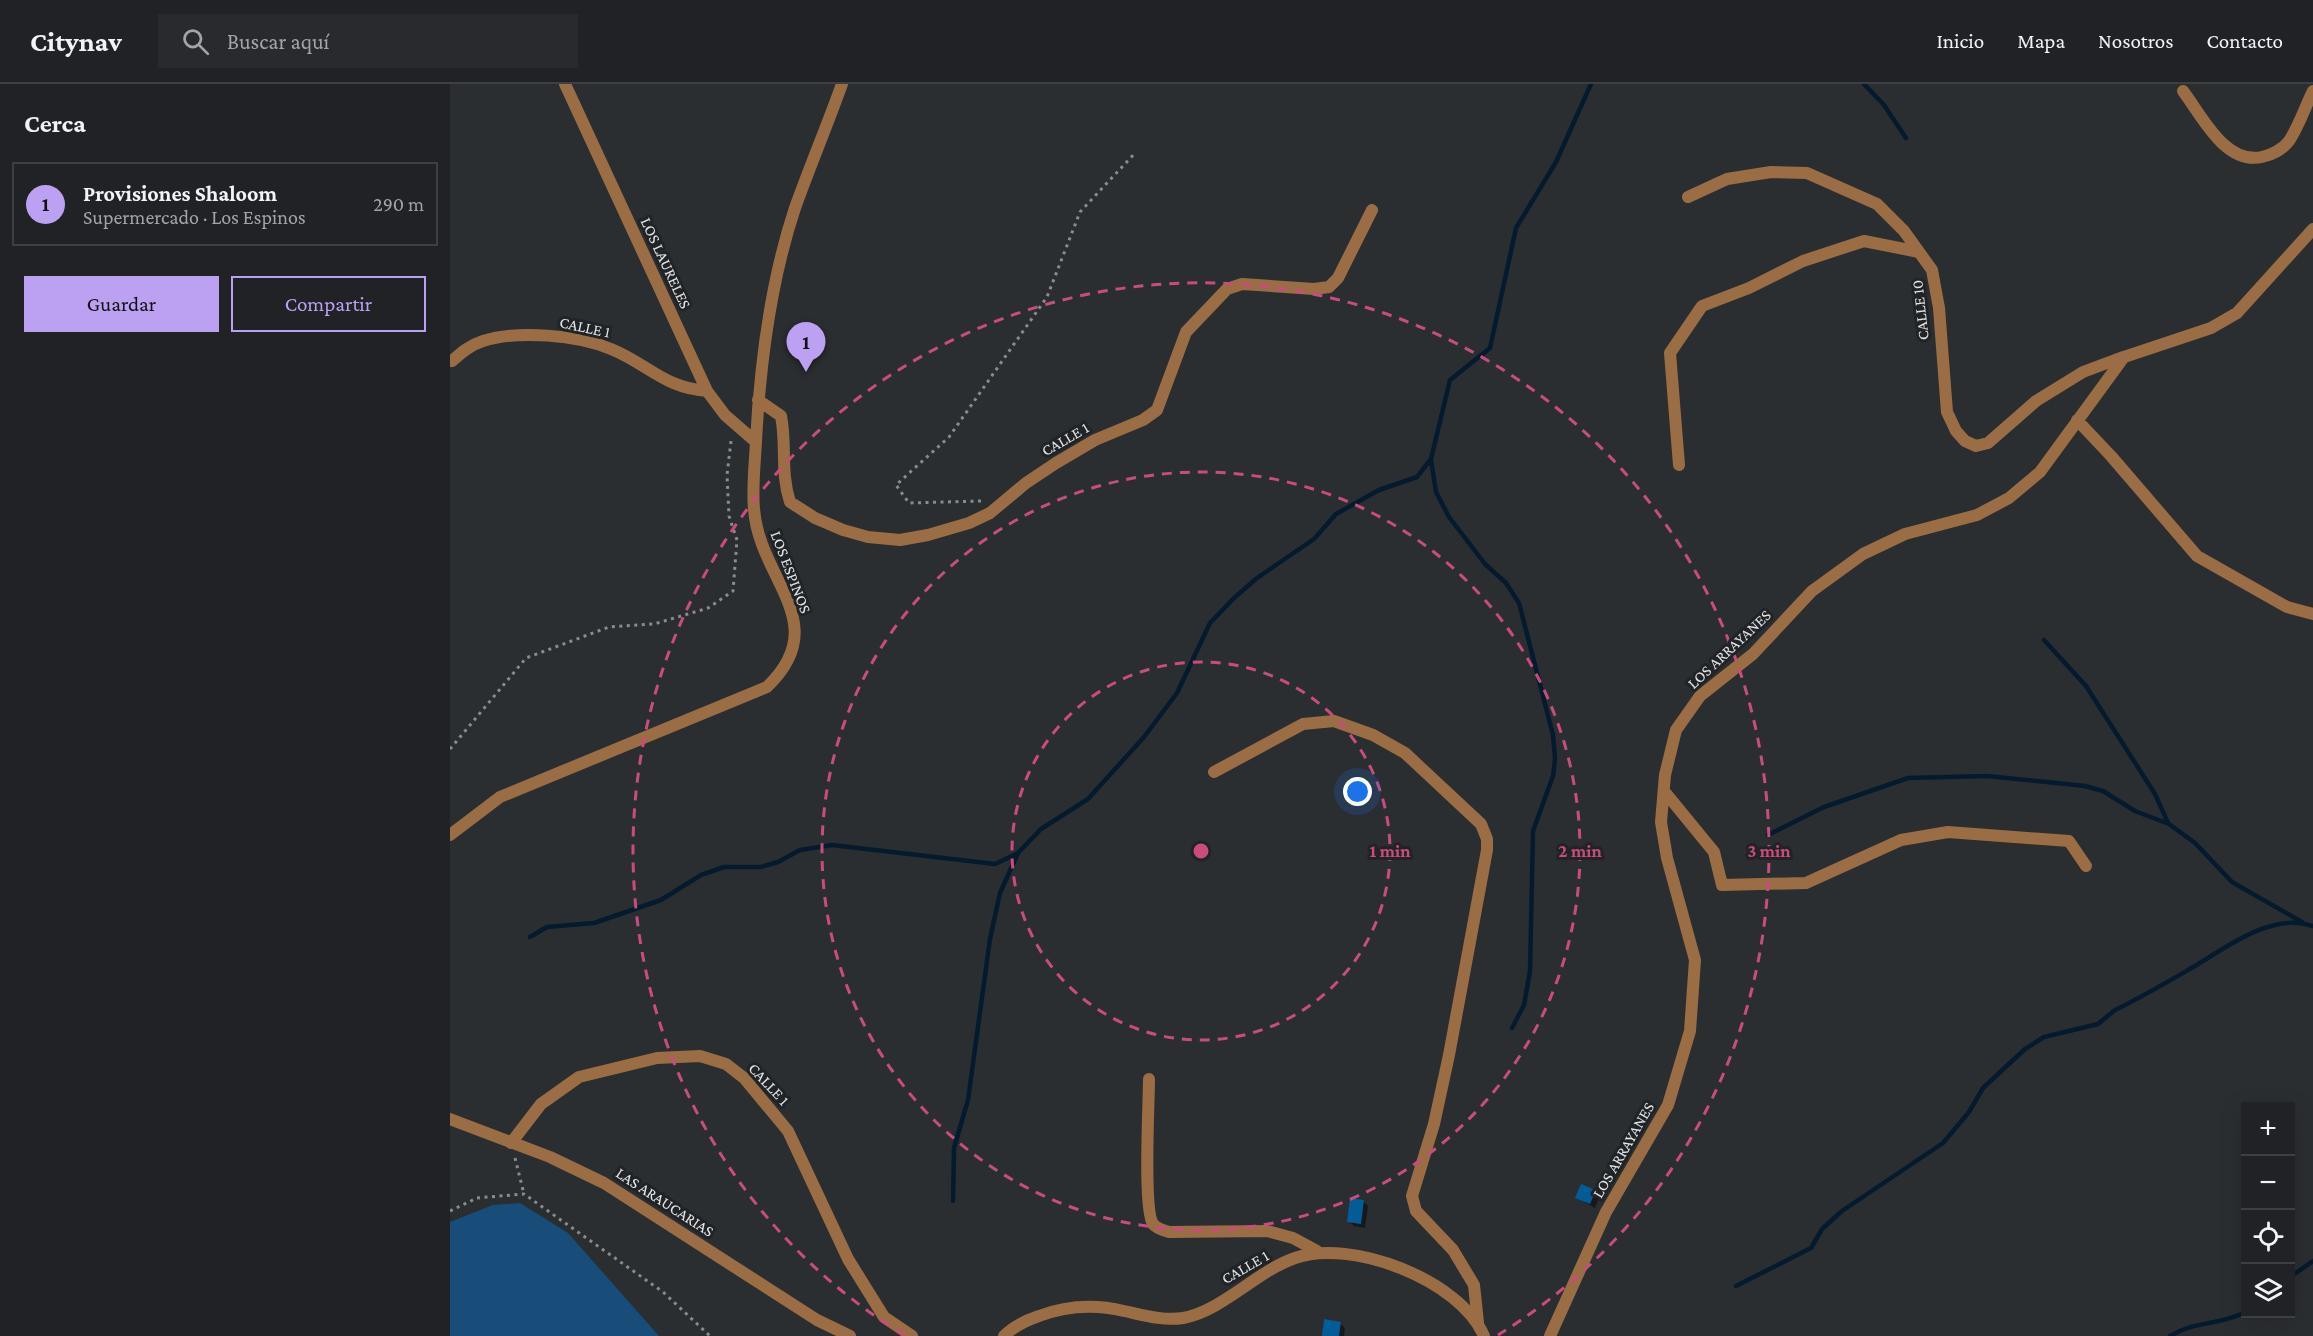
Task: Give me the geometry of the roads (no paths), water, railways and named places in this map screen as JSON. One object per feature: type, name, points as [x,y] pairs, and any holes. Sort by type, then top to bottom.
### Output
[{"type":"street","name":"LOS LAURELES","points":[[565,84],[707,391],[725,415],[756,442]]},
{"type":"street","name":"LOS ESPINOS","points":[[450,835],[500,797],[767,687],[785,670],[794,653],[796,636],[792,613],[759,541],[754,510],[758,400],[773,300],[795,210],[842,84]]},
{"type":"street","points":[[2183,91],[2224,146],[2238,156],[2255,159],[2271,155],[2288,142],[2313,91]]},
{"type":"street","name":"CALLE 10","points":[[1688,197],[1727,179],[1771,172],[1807,173],[1877,204],[1904,231],[1932,270],[1939,308],[1947,412],[1956,431],[1965,441],[1976,446],[1988,443],[2036,401],[2083,372],[2124,357]]},
{"type":"street","name":"CALLE 1","points":[[758,400],[781,416],[784,431],[782,461],[790,502],[815,518],[843,530],[868,537],[900,540],[969,524],[1006,501],[1026,483],[1056,462],[1095,440],[1143,420],[1157,410],[1186,332],[1227,289],[1242,284],[1314,289],[1329,287],[1338,278],[1372,210]]},
{"type":"street","points":[[2124,357],[2211,328],[2237,313],[2313,230]]},
{"type":"street","points":[[1679,465],[1670,353],[1702,306],[1749,288],[1803,261],[1864,241],[1919,252]]},
{"type":"street","name":"CALLE 1","points":[[452,361],[468,348],[483,341],[513,337],[569,337],[610,349],[677,387],[707,391]]},
{"type":"street","name":"LOS ARRAYANES","points":[[1550,1336],[1606,1212],[1668,1105],[1690,1031],[1695,960],[1667,858],[1661,822],[1664,791],[1676,730],[1701,696],[1753,654],[1812,591],[1863,554],[1895,538],[1977,514],[2009,498],[2040,472],[2124,357]]},
{"type":"street","points":[[2077,420],[2197,556],[2287,607],[2313,614]]},
{"type":"street","points":[[1214,772],[1303,724],[1334,721],[1373,735],[1405,753],[1480,824],[1487,839],[1487,850],[1452,1044],[1434,1124],[1412,1196],[1416,1211],[1453,1250],[1474,1285],[1478,1323]]},
{"type":"street","points":[[1664,791],[1714,852],[1722,885],[1806,883],[1901,840],[1948,832],[2069,841],[2086,866]]},
{"type":"street","name":"CALLE 1","points":[[511,1143],[541,1104],[579,1077],[657,1058],[700,1056],[726,1064],[750,1085],[788,1131],[848,1259],[884,1317],[912,1336]]},
{"type":"street","points":[[1149,1078],[1149,1202],[1152,1223],[1158,1229],[1169,1232],[1267,1232],[1293,1238],[1317,1251]]},
{"type":"street","name":"LAS ARAUCARIAS","points":[[450,1119],[550,1158],[604,1183],[817,1320],[850,1336]]},
{"type":"street","name":"CALLE 1","points":[[1004,1336],[1028,1320],[1056,1310],[1083,1305],[1158,1318],[1183,1318],[1208,1308],[1293,1258],[1317,1251],[1351,1254],[1430,1281],[1457,1300],[1478,1323],[1484,1336]]},
{"type":"waterway","points":[[953,1201],[954,1148],[968,1100],[990,939],[1000,893],[1018,853],[1041,829],[1088,799],[1144,737],[1177,693],[1210,623],[1233,599],[1257,578],[1314,539],[1336,514],[1379,490],[1417,477],[1431,459],[1450,380],[1490,348],[1516,228],[1556,162],[1591,84]]},
{"type":"waterway","points":[[1864,84],[1884,105],[1906,138]]},
{"type":"waterway","points":[[1431,460],[1436,492],[1449,517],[1485,564],[1506,583],[1519,603],[1553,735],[1555,759],[1553,776],[1533,831],[1530,971],[1524,1005],[1512,1028]]},
{"type":"waterway","points":[[2044,640],[2086,686],[2155,794],[2168,823]]},
{"type":"waterway","points":[[1768,835],[1824,807],[1908,778],[1987,776],[2085,786],[2103,791],[2135,811],[2169,824],[2195,843],[2232,882],[2302,922]]},
{"type":"waterway","points":[[530,937],[547,927],[594,923],[661,900],[701,875],[724,867],[761,867],[778,862],[800,850],[832,845],[995,864],[1018,853]]},
{"type":"waterway","points":[[1736,1286],[1811,1248],[1822,1229],[1842,1211],[1943,1143],[1969,1112],[1983,1088],[2025,1049],[2044,1037],[2098,1024],[2115,1010],[2251,933],[2282,924],[2298,923],[2313,926]]},
{"type":"waterway","points":[[2295,1274],[2313,1261]]},
{"type":"waterway","points":[[2170,1336],[2189,1327],[2241,1314]]},
{"type":"place","name":"Provisiones Shaloom","points":[[806,372]]}]
